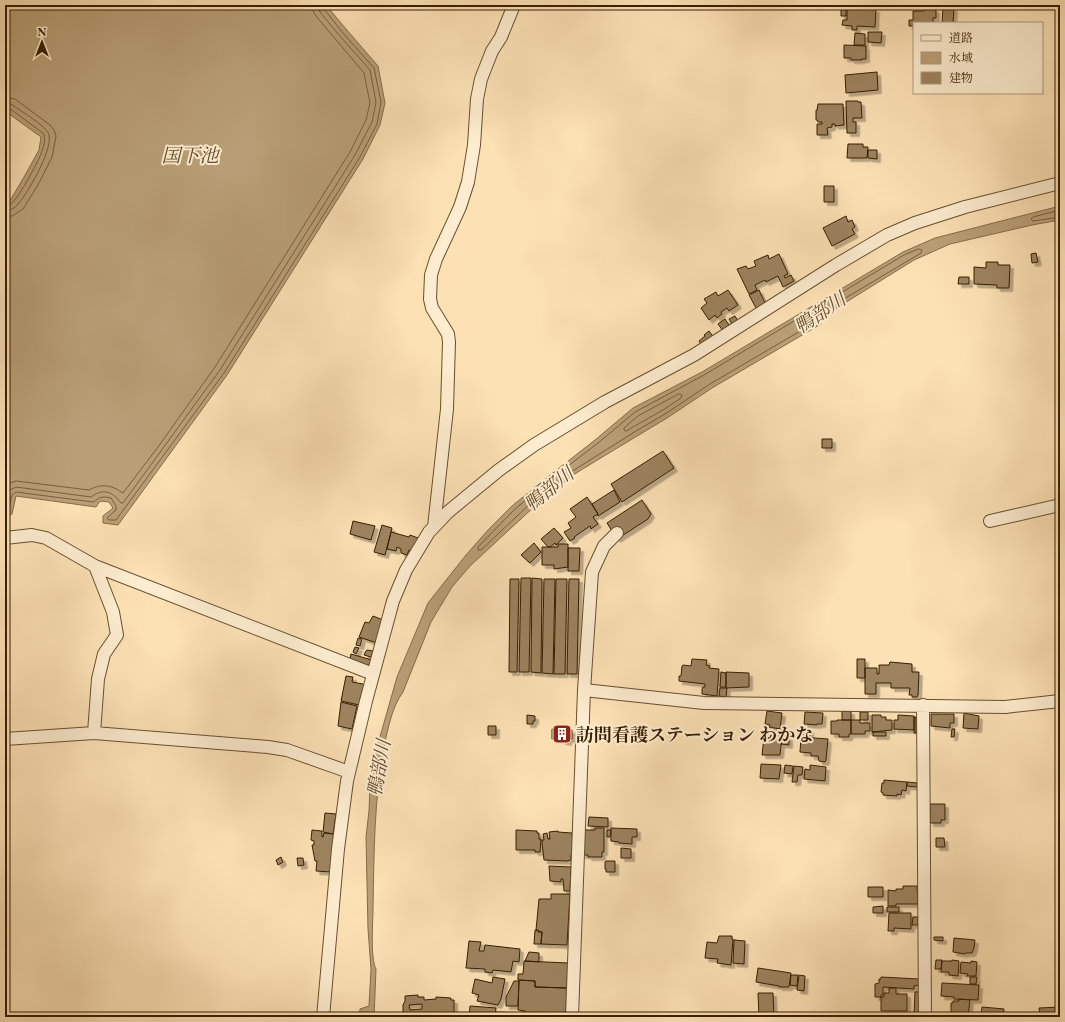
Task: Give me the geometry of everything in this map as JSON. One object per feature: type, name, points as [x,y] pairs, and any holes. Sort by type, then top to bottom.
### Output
[{"type":"street","points":[[434,527],[447,409],[449,342],[448,334],[432,308],[430,299],[431,275],[436,259],[460,207],[468,182],[474,145],[477,99],[481,79],[492,51],[501,37],[514,5]]},
{"type":"street","points":[[323,1017],[338,849],[349,772],[372,674],[393,600],[406,570],[429,532],[448,512],[499,470],[534,445],[605,402],[694,356],[836,265],[887,235],[915,223],[965,207],[1060,183]]},
{"type":"street","points":[[990,522],[1060,505]]},
{"type":"street","points":[[572,1017],[584,690],[592,572],[604,546],[618,533]]},
{"type":"street","points":[[5,538],[32,535],[46,538],[95,566],[372,674]]},
{"type":"street","points":[[94,734],[98,679],[104,654],[116,635],[113,612],[95,566]]},
{"type":"street","points":[[584,690],[704,702],[1005,707],[1060,701]]},
{"type":"street","points":[[923,705],[925,1017]]},
{"type":"street","points":[[5,739],[94,734],[268,747],[287,750],[349,772]]},
{"type":"water","name":"国下池","points":[[5,5],[326,5],[378,66],[385,103],[380,125],[363,159],[227,375],[118,525],[103,523],[103,516],[113,508],[109,502],[100,501],[96,507],[16,496],[12,514],[5,518],[5,203],[11,199],[39,150],[41,137],[5,111]]},
{"type":"water","name":"鴨部川","points":[[1060,206],[1060,220],[950,244],[914,260],[819,319],[821,324],[712,388],[667,418],[573,475],[536,505],[470,566],[452,587],[431,622],[403,692],[393,711],[389,725],[378,787],[375,827],[372,940],[373,957],[376,969],[374,1017],[359,1017],[360,1009],[369,1006],[371,969],[368,929],[366,837],[374,758],[397,677],[428,603],[466,555],[512,506],[633,408],[702,372],[903,252],[935,238]]},
{"type":"building","points":[[943,7],[954,8],[953,22],[942,22]]},
{"type":"building","points":[[847,8],[876,9],[875,27],[857,26],[857,30],[852,30],[852,26],[842,25],[843,20],[847,20]]},
{"type":"building","points":[[841,9],[846,10],[846,16],[841,16]]},
{"type":"building","points":[[924,9],[936,9],[936,18],[933,18],[933,22],[913,22],[913,26],[909,26],[909,20],[913,20],[913,11],[924,11]]},
{"type":"building","points":[[868,32],[882,32],[881,43],[868,42]]},
{"type":"building","points":[[855,33],[865,34],[865,45],[854,45]]},
{"type":"building","points":[[844,45],[866,46],[866,59],[851,60],[851,58],[844,58]]},
{"type":"building","points":[[877,72],[878,90],[846,93],[845,75]]},
{"type":"building","points":[[846,101],[861,102],[862,118],[853,118],[853,122],[856,122],[856,133],[847,133]]},
{"type":"building","points":[[818,104],[843,104],[844,125],[835,126],[835,124],[832,124],[832,127],[827,128],[828,135],[817,135],[817,124],[822,124],[822,122],[818,122],[816,120],[816,110]]},
{"type":"building","points":[[848,144],[863,144],[863,147],[868,147],[867,158],[847,158]]},
{"type":"building","points":[[868,150],[877,150],[877,159],[868,158]]},
{"type":"building","points":[[824,186],[834,186],[834,202],[824,202]]},
{"type":"building","points":[[846,216],[848,222],[852,220],[855,227],[852,229],[855,234],[832,246],[823,228]]},
{"type":"building","points":[[1036,253],[1038,262],[1032,263],[1031,254]]},
{"type":"building","points":[[779,254],[788,274],[784,276],[785,278],[791,275],[794,281],[783,287],[778,276],[766,282],[765,280],[755,285],[757,290],[749,294],[737,269],[746,266],[748,269],[756,266],[754,261],[768,255],[769,259]]},
{"type":"building","points":[[986,262],[998,262],[998,265],[1010,265],[1009,288],[997,288],[997,285],[974,284],[974,267],[986,268]]},
{"type":"building","points":[[959,277],[969,277],[969,284],[958,284]]},
{"type":"building","points":[[728,290],[738,305],[729,311],[727,308],[721,312],[722,314],[717,318],[715,315],[709,320],[701,308],[707,303],[704,299],[716,292],[718,296]]},
{"type":"building","points":[[759,290],[765,303],[756,308],[749,295]]},
{"type":"building","points":[[735,316],[738,321],[732,324],[729,319]]},
{"type":"building","points":[[725,319],[730,327],[723,331],[718,324]]},
{"type":"building","points":[[709,331],[714,338],[703,347],[699,341]]},
{"type":"building","points":[[822,439],[832,439],[832,448],[822,448]]},
{"type":"building","points":[[663,451],[674,468],[622,502],[611,484]]},
{"type":"building","points":[[614,490],[620,502],[598,516],[592,504]]},
{"type":"building","points":[[587,497],[598,514],[593,517],[598,524],[591,529],[590,526],[570,541],[564,532],[571,528],[568,523],[576,517],[570,509]]},
{"type":"building","points":[[642,500],[651,514],[648,519],[617,539],[607,523]]},
{"type":"building","points":[[353,521],[375,526],[371,540],[350,534]]},
{"type":"building","points":[[382,525],[392,528],[385,555],[374,552]]},
{"type":"building","points":[[554,528],[563,538],[556,545],[555,543],[548,547],[541,539]]},
{"type":"building","points":[[391,532],[418,538],[414,552],[409,550],[407,555],[401,553],[401,549],[397,547],[396,551],[387,549]]},
{"type":"building","points":[[534,543],[541,552],[530,563],[521,555]]},
{"type":"building","points":[[558,544],[568,544],[568,567],[554,569],[554,565],[542,565],[542,547],[558,547]]},
{"type":"building","points":[[568,548],[580,548],[579,571],[568,571]]},
{"type":"building","points":[[521,578],[531,578],[529,672],[519,672]]},
{"type":"building","points":[[532,578],[542,579],[541,673],[531,672]]},
{"type":"building","points":[[510,579],[519,579],[517,672],[509,672]]},
{"type":"building","points":[[544,579],[555,579],[553,674],[542,673]]},
{"type":"building","points":[[556,579],[567,579],[565,674],[554,674]]},
{"type":"building","points":[[569,579],[579,579],[577,674],[567,674]]},
{"type":"building","points":[[373,616],[383,620],[377,643],[359,637],[365,622],[369,623]]},
{"type":"building","points":[[358,638],[362,639],[360,646],[356,645]]},
{"type":"building","points":[[355,647],[359,648],[356,654],[353,652]]},
{"type":"building","points":[[367,650],[373,651],[371,657],[364,655]]},
{"type":"building","points":[[351,654],[372,660],[369,669],[349,663]]},
{"type":"building","points":[[692,659],[707,660],[706,665],[710,666],[709,668],[719,669],[717,696],[702,694],[702,689],[705,687],[705,684],[679,681],[682,666],[691,666]]},
{"type":"building","points":[[857,659],[865,659],[865,678],[857,678]]},
{"type":"building","points":[[890,662],[912,664],[912,672],[919,672],[917,697],[912,697],[912,695],[909,695],[910,688],[891,688],[891,683],[876,683],[876,694],[865,694],[865,668],[877,668],[877,674],[879,674],[879,665],[889,665]]},
{"type":"building","points":[[721,672],[726,673],[726,687],[720,687]]},
{"type":"building","points":[[726,672],[749,673],[749,687],[726,688]]},
{"type":"building","points":[[346,676],[353,677],[352,682],[363,684],[364,686],[359,705],[341,701]]},
{"type":"building","points":[[720,688],[727,688],[726,697],[719,696]]},
{"type":"building","points":[[341,702],[357,706],[352,729],[338,726]]},
{"type":"building","points":[[767,711],[782,713],[780,729],[769,727],[770,725],[765,724]]},
{"type":"building","points":[[842,711],[851,711],[851,720],[842,720]]},
{"type":"building","points":[[805,712],[823,713],[822,724],[804,724]]},
{"type":"building","points":[[860,712],[868,712],[868,720],[860,720]]},
{"type":"building","points":[[964,713],[979,716],[978,729],[963,728]]},
{"type":"building","points":[[931,714],[954,714],[954,723],[950,723],[950,728],[931,726]]},
{"type":"building","points":[[527,715],[535,716],[535,721],[533,721],[533,724],[527,724]]},
{"type":"building","points":[[872,715],[881,715],[881,717],[886,717],[886,720],[892,720],[892,730],[872,732]]},
{"type":"building","points":[[898,715],[914,716],[914,730],[894,729],[894,720],[898,720]]},
{"type":"building","points":[[914,717],[916,717],[916,733],[914,733]]},
{"type":"building","points":[[851,720],[851,734],[849,734],[849,737],[839,737],[839,734],[831,734],[831,721]]},
{"type":"building","points":[[851,720],[860,720],[860,723],[870,723],[870,731],[865,731],[865,734],[851,734]]},
{"type":"building","points":[[488,726],[496,726],[496,735],[488,735]]},
{"type":"building","points":[[802,728],[810,729],[810,738],[802,737]]},
{"type":"building","name":"訪問看護ステーション わかな","points":[[552,729],[572,730],[572,739],[568,739],[568,742],[562,741],[562,739],[552,739]]},
{"type":"building","points":[[952,729],[955,729],[954,737],[951,737]]},
{"type":"building","points":[[873,732],[886,732],[886,736],[873,736]]},
{"type":"building","points":[[771,735],[782,736],[780,755],[762,755],[764,737],[770,738]]},
{"type":"building","points":[[782,736],[789,737],[789,745],[781,744]]},
{"type":"building","points":[[801,737],[828,739],[825,762],[819,761],[818,756],[811,756],[811,753],[800,752]]},
{"type":"building","points":[[761,764],[781,765],[779,779],[760,778]]},
{"type":"building","points":[[785,765],[793,766],[792,774],[784,773]]},
{"type":"building","points":[[810,765],[826,767],[825,781],[804,779],[805,769],[810,770]]},
{"type":"building","points":[[794,766],[803,767],[802,775],[798,775],[797,782],[792,782]]},
{"type":"building","points":[[884,780],[907,782],[906,791],[902,790],[901,795],[897,794],[897,796],[883,795],[881,792],[882,783],[884,783]]},
{"type":"building","points":[[907,782],[917,783],[917,787],[907,786]]},
{"type":"building","points":[[930,804],[945,804],[945,820],[941,820],[941,823],[930,823]]},
{"type":"building","points":[[325,813],[336,814],[333,834],[323,832]]},
{"type":"building","points":[[589,817],[608,818],[608,827],[588,826]]},
{"type":"building","points":[[595,828],[604,828],[604,852],[602,852],[602,857],[588,857],[588,855],[582,855],[583,831],[595,830]]},
{"type":"building","points":[[611,828],[637,829],[637,837],[632,837],[632,844],[611,841]]},
{"type":"building","points":[[312,830],[322,831],[322,837],[324,833],[334,834],[331,872],[316,871],[317,861],[315,861],[312,845],[314,845],[314,841],[311,840]]},
{"type":"building","points":[[516,830],[537,831],[537,833],[539,833],[539,839],[541,839],[540,852],[535,852],[535,850],[516,850]]},
{"type":"building","points":[[607,830],[611,830],[610,837],[607,837]]},
{"type":"building","points":[[558,831],[572,833],[574,855],[571,855],[571,860],[567,861],[544,860],[542,843],[542,840],[544,840],[543,834],[547,833],[548,839],[550,839],[549,832]]},
{"type":"building","points":[[936,838],[944,838],[945,847],[936,847]]},
{"type":"building","points":[[621,848],[631,849],[631,858],[621,858]]},
{"type":"building","points":[[281,857],[283,862],[278,865],[276,860]]},
{"type":"building","points":[[297,858],[303,858],[304,865],[298,866]]},
{"type":"building","points":[[606,861],[615,861],[615,872],[606,872]]},
{"type":"building","points":[[549,866],[571,867],[570,891],[564,891],[563,879],[561,879],[561,882],[550,881]]},
{"type":"building","points":[[903,886],[917,886],[918,904],[896,904],[896,906],[888,906],[888,890],[896,891],[896,889],[903,889]]},
{"type":"building","points":[[868,887],[883,887],[883,897],[868,897]]},
{"type":"building","points":[[551,894],[570,894],[567,945],[541,944],[542,932],[538,932],[538,930],[536,930],[539,899],[551,899]]},
{"type":"building","points":[[883,906],[883,913],[873,913],[873,907]]},
{"type":"building","points":[[887,907],[899,907],[899,912],[887,912]]},
{"type":"building","points":[[889,913],[911,913],[911,929],[894,928],[894,931],[888,931]]},
{"type":"building","points":[[913,917],[918,917],[918,925],[912,925]]},
{"type":"building","points":[[535,930],[542,932],[541,944],[534,944]]},
{"type":"building","points":[[719,936],[732,936],[731,965],[717,963],[718,959],[705,958],[707,942],[717,943]]},
{"type":"building","points":[[934,937],[943,937],[943,941],[934,940]]},
{"type":"building","points":[[954,938],[975,940],[972,953],[965,954],[953,952]]},
{"type":"building","points":[[734,940],[745,941],[744,964],[733,963]]},
{"type":"building","points":[[469,941],[481,942],[479,951],[484,951],[485,945],[520,949],[519,962],[513,961],[511,972],[493,970],[492,973],[485,972],[485,969],[466,968]]},
{"type":"building","points":[[529,952],[539,953],[539,962],[525,961]]},
{"type":"building","points":[[936,960],[942,960],[941,969],[935,969]]},
{"type":"building","points":[[524,961],[568,963],[567,988],[535,987],[535,981],[518,980],[518,974],[523,974]]},
{"type":"building","points":[[942,961],[959,961],[958,976],[949,975],[949,972],[941,972]]},
{"type":"building","points":[[971,961],[977,962],[976,976],[967,976],[968,974],[960,973],[961,962],[971,963]]},
{"type":"building","points":[[758,968],[791,973],[789,987],[779,987],[756,982]]},
{"type":"building","points":[[791,975],[798,975],[797,986],[790,985]]},
{"type":"building","points":[[799,975],[805,976],[804,991],[797,990]]},
{"type":"building","points":[[493,977],[505,979],[501,999],[498,1005],[477,1001],[479,995],[472,993],[475,979],[492,983]]},
{"type":"building","points":[[881,977],[919,979],[919,985],[914,986],[914,989],[883,987],[883,995],[881,995],[881,997],[875,997],[875,984],[879,983],[879,979],[881,979]]},
{"type":"building","points":[[970,977],[977,977],[976,984],[970,984]]},
{"type":"building","points":[[519,980],[535,981],[535,987],[567,988],[566,1012],[564,1012],[564,1017],[525,1017],[525,1011],[518,1010]]},
{"type":"building","points":[[514,981],[519,981],[518,1006],[506,1006],[506,997]]},
{"type":"building","points":[[942,983],[979,985],[978,1000],[954,999],[954,997],[941,996]]},
{"type":"building","points":[[889,988],[896,988],[896,994],[907,994],[907,1011],[881,1011],[881,997],[884,997],[884,993],[889,993]]},
{"type":"building","points":[[915,992],[922,992],[920,1017],[911,1017],[912,1013],[914,1013]]},
{"type":"building","points":[[758,993],[773,993],[774,1017],[759,1017]]},
{"type":"building","points":[[418,995],[418,997],[424,997],[424,1000],[436,999],[436,997],[451,998],[451,1000],[454,1000],[454,1017],[403,1017],[405,996]],"holes":[[[422,1004],[422,1009],[410,1010],[409,1005]]]},
{"type":"building","points":[[959,999],[970,1000],[968,1017],[951,1017],[951,1003],[953,1003],[953,1001],[959,1001]]},
{"type":"building","points":[[470,1006],[496,1008],[495,1017],[469,1017]]},
{"type":"building","points":[[982,1007],[1004,1009],[1003,1017],[981,1017]]},
{"type":"building","points":[[1060,1007],[1060,1017],[1036,1017],[1035,1015],[1040,1014],[1039,1008]]},
{"type":"building","points":[[500,1012],[515,1013],[515,1017],[500,1017]]},
{"type":"place","name":"訪問看護ステーション わかな","points":[[562,734]]}]
